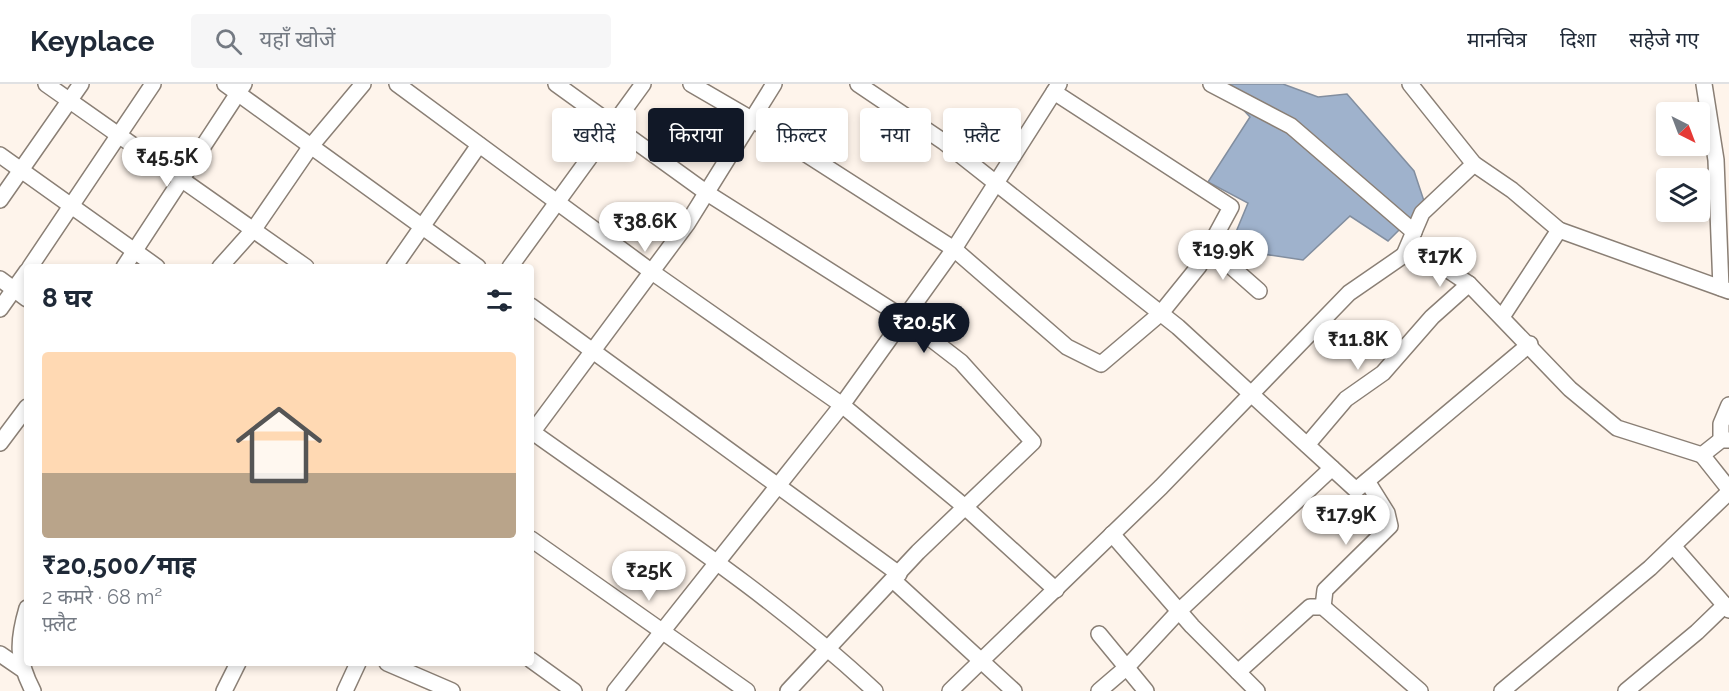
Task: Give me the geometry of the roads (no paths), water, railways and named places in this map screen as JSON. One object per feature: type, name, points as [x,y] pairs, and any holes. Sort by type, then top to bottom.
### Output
[{"type":"street","points":[[46,84],[302,264]]},
{"type":"street","points":[[0,200],[81,84]]},
{"type":"street","points":[[32,264],[153,84]]},
{"type":"street","points":[[225,84],[241,89],[311,146],[474,264]]},
{"type":"street","points":[[222,264],[254,229],[311,146],[363,84]]},
{"type":"street","points":[[397,84],[652,272],[842,405],[965,507],[1056,590]]},
{"type":"street","points":[[556,84],[589,108]]},
{"type":"street","points":[[626,108],[643,84]]},
{"type":"street","points":[[615,691],[842,405],[954,249],[1057,88],[1231,207],[1199,266],[1161,313],[1113,356],[1097,364],[1067,347],[954,249],[753,120],[691,84]]},
{"type":"street","points":[[534,429],[594,352],[707,193],[774,84]]},
{"type":"street","points":[[858,84],[944,142],[1161,313],[1356,490],[1530,344]]},
{"type":"street","points":[[1211,84],[1291,126],[1414,231]]},
{"type":"street","points":[[1410,84],[1474,164],[1512,190],[1559,230],[1725,289],[1716,160],[1704,84]]},
{"type":"street","points":[[126,264],[180,178],[241,89]]},
{"type":"street","points":[[636,142],[707,193],[904,318],[961,362],[1033,442],[896,577],[788,691]]},
{"type":"street","points":[[396,264],[479,145]]},
{"type":"street","points":[[0,155],[153,264]]},
{"type":"street","points":[[512,264],[587,162]]},
{"type":"street","points":[[950,691],[1056,590],[1349,293],[1404,255],[1422,213],[1474,164]]},
{"type":"street","points":[[1502,317],[1559,230]]},
{"type":"street","points":[[1209,247],[1258,291]]},
{"type":"street","points":[[1404,255],[1436,262],[1469,284],[1530,344],[1570,389],[1617,428],[1702,454],[1729,490],[1673,546],[1502,691]]},
{"type":"street","points":[[0,279],[21,295],[0,309]]},
{"type":"street","points":[[1307,445],[1346,399],[1383,373],[1432,317],[1469,284]]},
{"type":"street","points":[[534,308],[778,486],[896,577],[1014,691]]},
{"type":"street","points":[[1702,454],[1725,440],[1721,424],[1729,405]]},
{"type":"street","points":[[0,443],[24,411]]},
{"type":"street","points":[[534,433],[716,563],[830,649],[875,691]]},
{"type":"street","points":[[1099,691],[1127,668],[1179,611],[1332,468]]},
{"type":"street","points":[[1323,607],[1324,590],[1390,526],[1388,513],[1367,481]]},
{"type":"street","points":[[1112,534],[1179,611],[1257,691]]},
{"type":"street","points":[[534,541],[747,691]]},
{"type":"street","points":[[1626,691],[1727,607],[1673,546]]},
{"type":"street","points":[[1238,672],[1310,607],[1323,607],[1420,691]]},
{"type":"street","points":[[24,618],[19,636],[22,669],[33,691]]},
{"type":"street","points":[[1099,634],[1146,691]]},
{"type":"street","points":[[0,654],[22,669]]},
{"type":"street","points":[[534,662],[574,691]]},
{"type":"street","points":[[224,691],[232,666]]},
{"type":"street","points":[[345,691],[357,666]]},
{"type":"street","points":[[394,666],[452,691]]},
{"type":"water","points":[[1219,84],[1283,84],[1318,97],[1347,94],[1414,171],[1425,204],[1388,241],[1350,216],[1303,260],[1256,253],[1231,244],[1248,203],[1208,182],[1250,117]]}]
